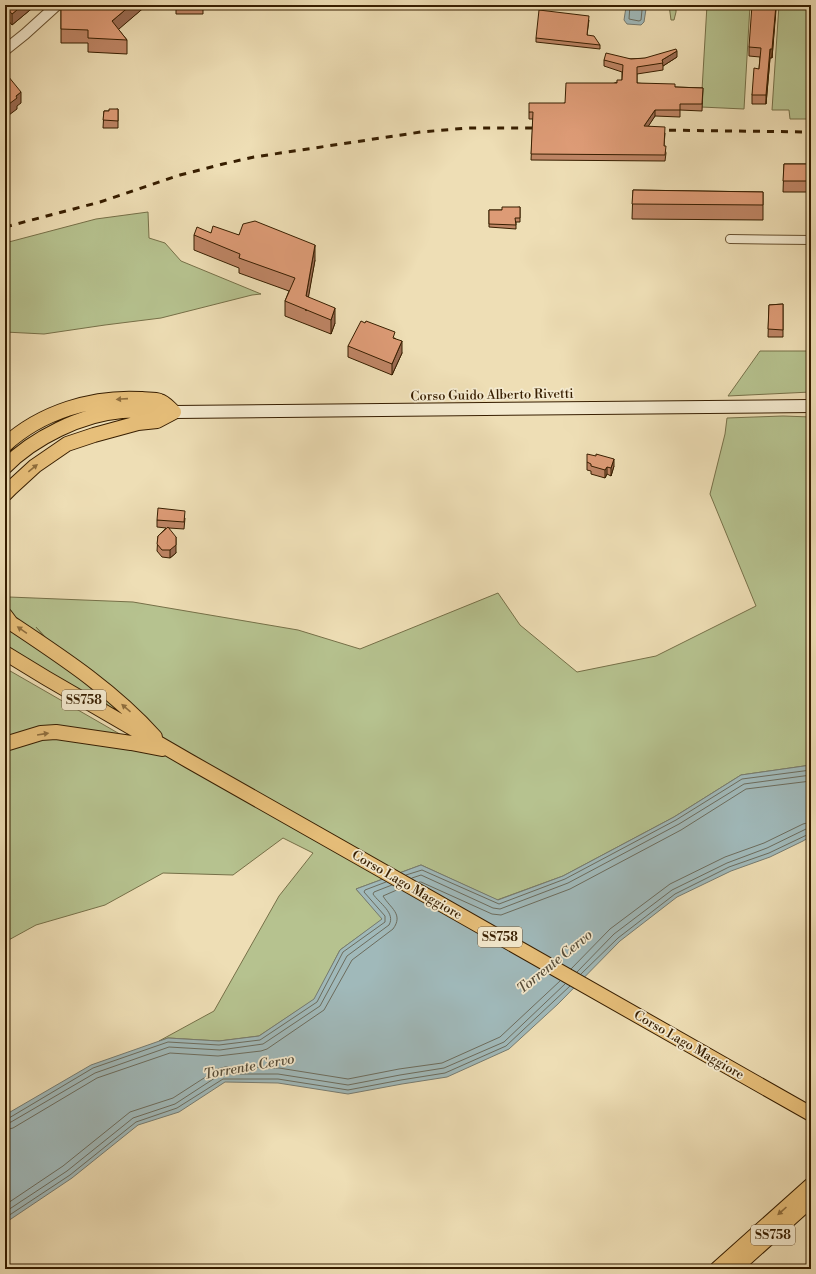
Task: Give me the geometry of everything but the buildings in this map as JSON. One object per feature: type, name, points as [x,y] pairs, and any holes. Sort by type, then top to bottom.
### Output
[{"type":"highway","points":[[5,445],[12,438],[38,420],[97,401],[131,399],[161,401],[174,412]]},
{"type":"highway","points":[[5,467],[34,442],[60,428],[92,417],[122,411],[174,412]]},
{"type":"highway","points":[[5,494],[35,466],[67,444],[138,423],[157,421],[174,412]]},
{"type":"highway","points":[[5,615],[11,623],[103,687],[140,720],[169,749]]},
{"type":"highway","name":"Corso Lago Maggiore","points":[[5,653],[189,761],[811,1114]]},
{"type":"highway","points":[[5,744],[41,733],[56,732],[169,749]]},
{"type":"highway","points":[[717,1269],[811,1185]]},
{"type":"highway","name":"SS758","points":[[734,1269],[811,1200]]},
{"type":"main road","name":"Corso Guido Alberto Rivetti","points":[[174,412],[811,406]]},
{"type":"street","points":[[5,50],[57,5]]},
{"type":"street","points":[[730,239],[811,240]]},
{"type":"green space","points":[[669,5],[676,5],[674,20],[671,20]]},
{"type":"green space","points":[[707,5],[750,5],[744,109],[701,107]]},
{"type":"green space","points":[[779,5],[811,5],[811,119],[790,119],[789,110],[772,110]]},
{"type":"green space","points":[[148,212],[149,238],[165,243],[181,261],[261,294],[161,318],[44,334],[5,332],[5,243],[96,219]]},
{"type":"green space","points":[[760,351],[811,351],[811,392],[728,396]]},
{"type":"green space","points":[[783,416],[811,417],[811,765],[741,775],[674,817],[563,876],[497,900],[421,865],[356,889],[383,919],[340,950],[315,999],[259,1036],[219,1041],[168,1038],[159,1041],[214,1011],[279,896],[313,853],[283,838],[233,875],[163,873],[105,905],[36,925],[5,942],[5,668],[151,752],[36,627],[119,720],[5,652],[5,542],[9,597],[133,602],[298,630],[360,649],[498,593],[520,625],[577,672],[656,656],[756,606],[710,494],[725,434],[727,418]]},
{"type":"water","points":[[628,5],[643,5],[646,9],[644,22],[641,25],[627,24],[624,20],[626,7]]},
{"type":"water","name":"Torrente Cervo","points":[[811,765],[811,836],[770,857],[731,871],[677,897],[620,941],[558,1004],[509,1049],[447,1077],[348,1094],[278,1083],[225,1082],[179,1112],[138,1125],[72,1178],[5,1223],[5,1115],[91,1065],[168,1038],[219,1041],[259,1036],[314,999],[340,950],[382,919],[356,889],[421,865],[498,900],[563,876],[674,817],[741,775]]},
{"type":"railway","points":[[5,227],[100,202],[180,175],[254,157],[421,132],[468,128],[543,128]]},
{"type":"railway","points":[[655,130],[811,132]]}]
